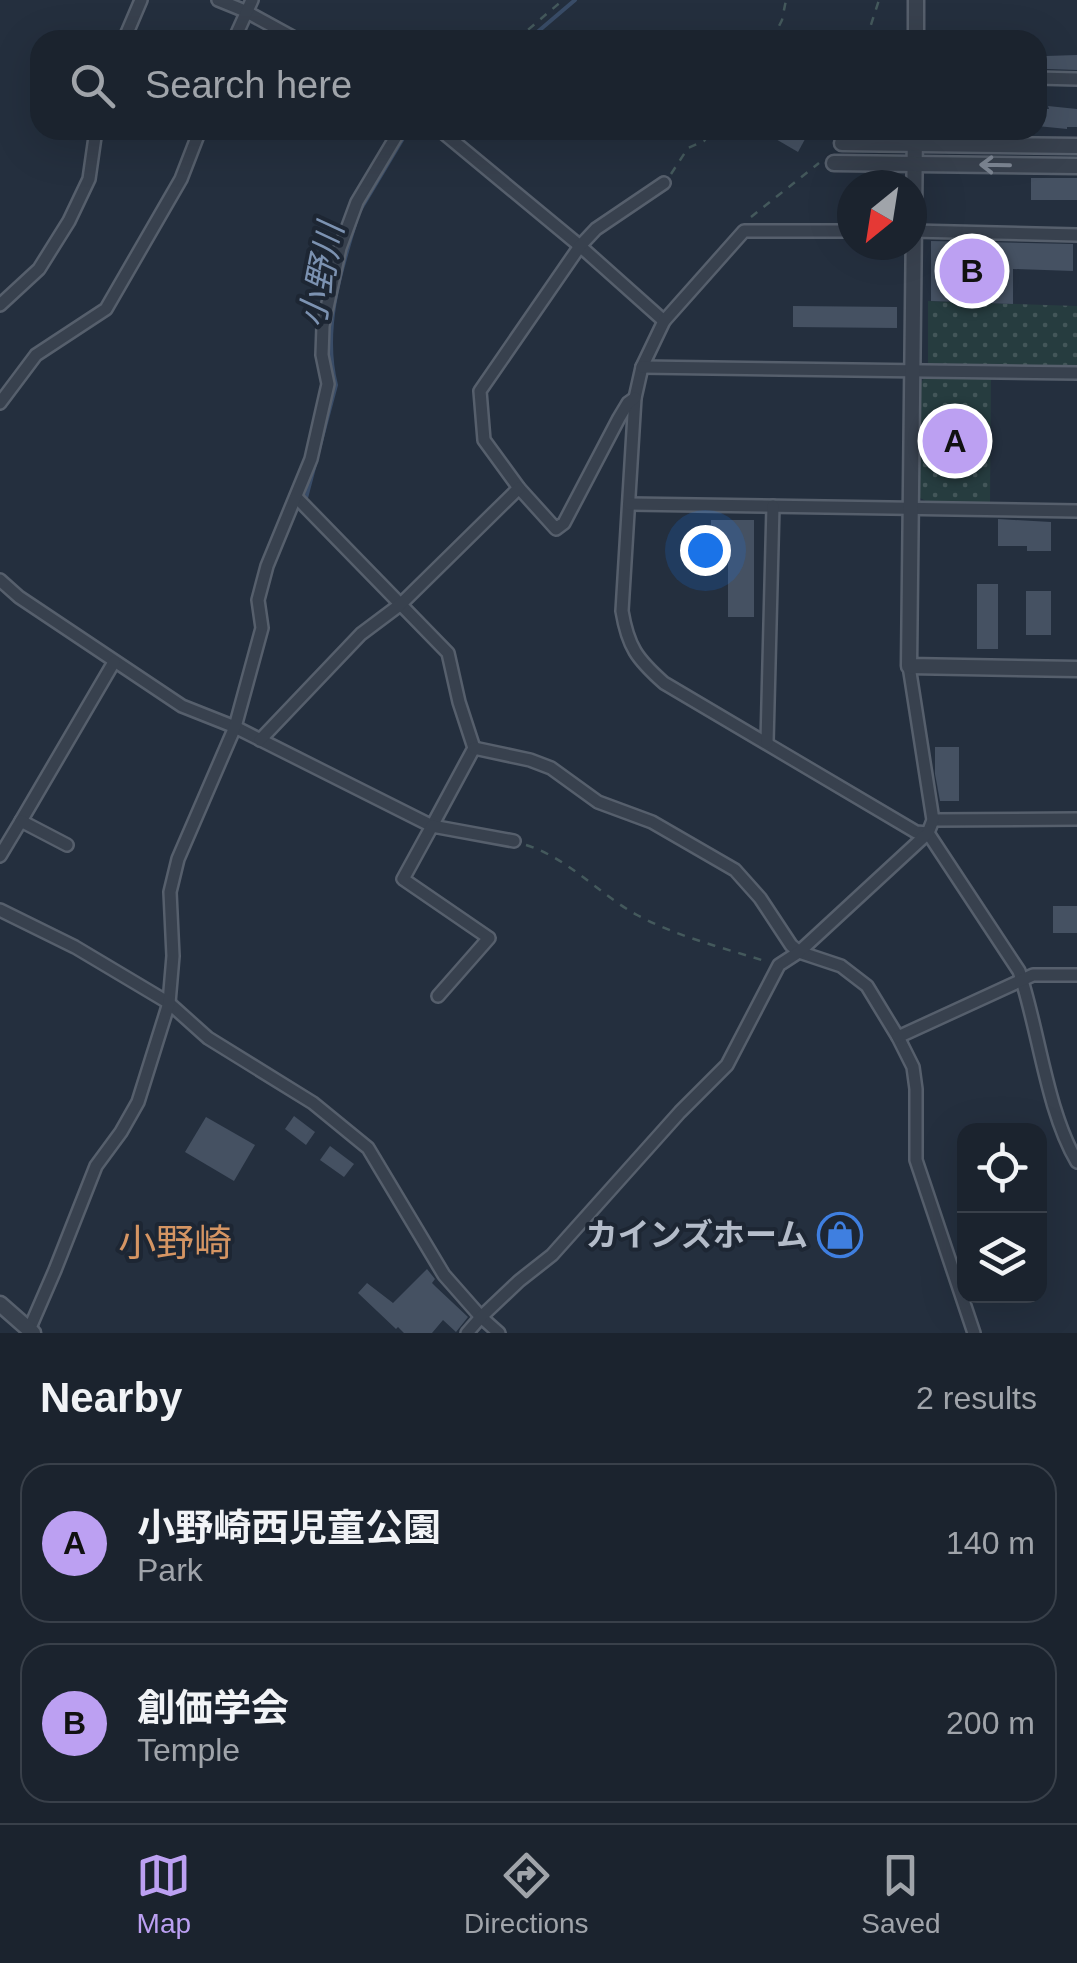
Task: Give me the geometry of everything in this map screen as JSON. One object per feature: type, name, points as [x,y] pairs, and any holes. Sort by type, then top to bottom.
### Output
[{"type":"street","points":[[128,30],[141,0]]},
{"type":"street","points":[[218,0],[248,6],[283,30]]},
{"type":"street","points":[[916,0],[916,30]]},
{"type":"street","points":[[238,30],[248,6]]},
{"type":"street","points":[[1047,78],[1077,79]]},
{"type":"street","points":[[0,305],[39,269],[69,222],[89,180],[95,140]]},
{"type":"street","points":[[0,404],[36,355],[106,309],[182,179],[196,140]]},
{"type":"street","points":[[0,1304],[31,1332],[96,1166],[138,1102],[169,1003],[174,956],[170,892],[178,860],[234,728],[262,628],[258,600],[267,566],[310,459],[328,384],[322,326],[340,248],[357,202],[394,140]]},
{"type":"street","points":[[452,140],[664,321]]},
{"type":"street","points":[[842,143],[878,140]]},
{"type":"street","points":[[914,170],[915,140]]},
{"type":"street","points":[[969,140],[1077,146]]},
{"type":"street","points":[[828,162],[1077,166]]},
{"type":"street","points":[[635,398],[619,418],[564,523],[556,529],[484,440],[480,391],[580,246],[596,230],[664,184]]},
{"type":"street","points":[[837,231],[744,230],[664,321],[642,367],[635,398],[622,612],[626,636],[635,654],[664,683],[916,832],[930,827],[1077,819]]},
{"type":"street","points":[[927,231],[1077,235]]},
{"type":"street","points":[[913,260],[909,666],[930,827],[1019,970],[1058,1118],[1077,1162]]},
{"type":"street","points":[[642,367],[1077,373]]},
{"type":"street","points":[[260,740],[361,634],[401,604],[520,488]]},
{"type":"street","points":[[296,497],[448,653],[474,748],[403,879],[489,938],[438,996]]},
{"type":"street","points":[[629,504],[1077,511]]},
{"type":"street","points":[[767,742],[773,506]]},
{"type":"street","points":[[0,580],[182,706],[260,740],[432,826],[514,841]]},
{"type":"street","points":[[0,856],[114,662]]},
{"type":"street","points":[[909,666],[1077,669]]},
{"type":"street","points":[[474,748],[551,768],[598,802],[652,822],[734,870],[760,898],[790,945],[841,966],[867,986],[913,1067],[916,1160],[974,1333]]},
{"type":"street","points":[[21,821],[67,845]]},
{"type":"street","points":[[467,1333],[552,1255],[680,1112],[728,1066],[780,966],[800,952],[930,827]]},
{"type":"street","points":[[0,910],[169,1003],[208,1038],[312,1103],[368,1148],[444,1275],[499,1333]]},
{"type":"street","points":[[898,1037],[1033,975],[1077,975]]},
{"type":"path","points":[[528,30],[562,0]]},
{"type":"path","points":[[777,30],[786,0]]},
{"type":"path","points":[[869,30],[879,0]]},
{"type":"path","points":[[664,184],[688,148],[705,140]]},
{"type":"path","points":[[744,230],[746,222],[828,162]]},
{"type":"path","points":[[514,841],[549,854],[633,912],[667,930],[780,966]]},
{"type":"green space","points":[[928,301],[1077,306],[1077,369],[928,366]]},
{"type":"green space","points":[[925,377],[991,378],[990,503],[920,498],[920,384]]},
{"type":"building","points":[[1077,55],[1077,70],[1047,69],[1047,56]]},
{"type":"building","points":[[1048,106],[1077,109],[1077,127],[1047,127]]},
{"type":"building","points":[[777,140],[805,140],[798,152]]},
{"type":"building","points":[[1031,178],[1077,178],[1077,200],[1031,200]]},
{"type":"building","points":[[931,241],[1073,244],[1073,271],[1013,269],[1013,304],[931,301]]},
{"type":"building","points":[[793,306],[897,307],[897,328],[793,327]]},
{"type":"building","points":[[998,519],[1051,522],[1051,551],[998,546]]},
{"type":"building","points":[[711,520],[754,520],[754,617],[728,617],[728,539],[711,539]]},
{"type":"building","points":[[977,584],[998,584],[998,649],[977,649]]},
{"type":"building","points":[[1026,591],[1051,591],[1051,635],[1026,635]]},
{"type":"building","points":[[935,747],[959,747],[959,801],[940,801]]},
{"type":"building","points":[[1053,906],[1077,906],[1077,933],[1053,933]]},
{"type":"building","points":[[294,1116],[315,1132],[306,1145],[285,1129]]},
{"type":"building","points":[[206,1117],[255,1145],[234,1181],[185,1152]]},
{"type":"building","points":[[330,1146],[354,1164],[344,1177],[320,1160]]},
{"type":"building","points":[[427,1269],[435,1279],[432,1283],[468,1317],[456,1332],[443,1320],[432,1333],[404,1333],[358,1293],[367,1283],[393,1303]]},
{"type":"waterway","name":"小野川","points":[[540,30],[575,0]]},
{"type":"waterway","name":"小野川","points":[[359,212],[402,140]]},
{"type":"waterway","name":"小野川","points":[[306,498],[336,385],[332,323],[356,221]]},
{"type":"place","name":"創価学会","points":[[972,271]]},
{"type":"place","name":"小野崎西児童公園","points":[[955,441]]},
{"type":"place","name":"カインズホーム","points":[[840,1235]]},
{"type":"district","name":"小野崎","points":[[175,1243]]}]
